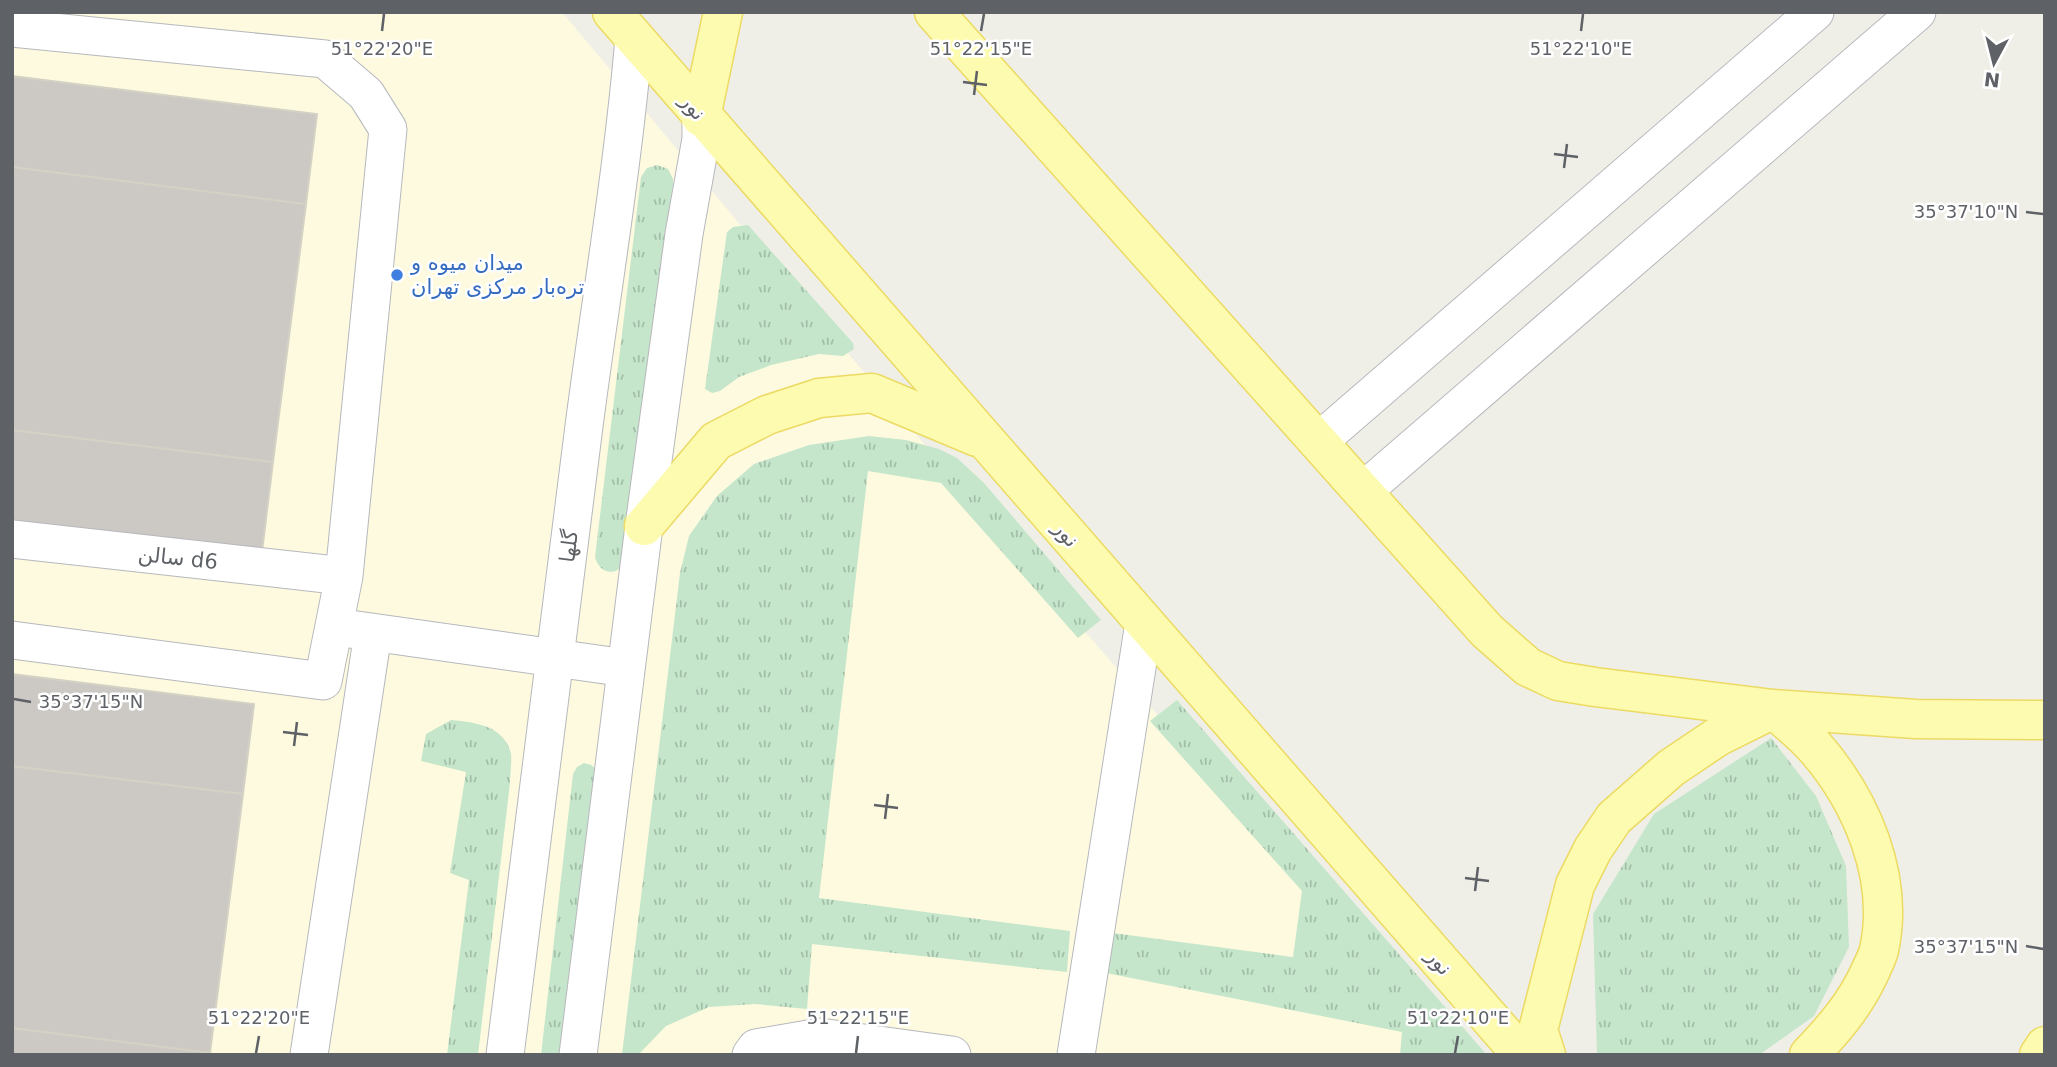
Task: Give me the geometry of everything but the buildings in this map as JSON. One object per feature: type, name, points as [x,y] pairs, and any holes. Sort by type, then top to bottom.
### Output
[{"type":"main road","points":[[701,117],[723,12]]},
{"type":"main road","points":[[934,12],[1487,631],[1528,667],[1558,681],[1773,709],[1916,719],[2045,720]]},
{"type":"main road","name":"نور","points":[[628,21],[701,117],[1522,1055]]},
{"type":"main road","points":[[644,526],[716,441],[766,415],[820,398],[872,393],[985,441]]},
{"type":"main road","points":[[1546,1055],[1538,1030],[1575,885],[1592,849],[1614,818],[1671,768],[1717,737],[1773,709]]},
{"type":"main road","points":[[1773,709],[1812,745],[1855,805],[1866,828],[1881,883],[1883,919],[1879,952],[1847,1014],[1809,1055]]},
{"type":"main road","points":[[2039,1055],[2045,1046]]},
{"type":"street","points":[[1318,442],[1815,12]]},
{"type":"street","points":[[1362,492],[1917,12]]},
{"type":"street","name":"گلها","points":[[505,1055],[611,223],[626,129],[628,21]]},
{"type":"street","points":[[12,28],[325,59],[366,94],[388,129],[344,576],[323,681],[12,640]]},
{"type":"street","points":[[578,1055],[644,526],[684,234],[701,139],[701,117]]},
{"type":"street","name":"سالن d6","points":[[12,539],[344,576]]},
{"type":"street","points":[[1076,1055],[1144,623]]},
{"type":"street","points":[[333,627],[626,668]]},
{"type":"street","points":[[309,1055],[373,633]]},
{"type":"street","points":[[751,1055],[756,1048],[820,1037],[952,1055]]},
{"type":"shaded area","name":"میدان میوه و تره‌بار مرکزی تهران","points":[[12,12],[562,12],[1003,538],[1455,1055],[12,1055]]},
{"type":"green space","points":[[657,165],[668,169],[673,184],[625,564],[612,572],[603,570],[595,557],[641,177],[647,168]]},
{"type":"green space","points":[[748,225],[853,343],[854,349],[843,356],[819,354],[771,365],[739,377],[720,391],[712,393],[705,389],[727,232],[733,227]]},
{"type":"green space","points":[[869,436],[906,440],[939,449],[957,458],[984,483],[1101,620],[1078,638],[941,483],[868,471],[819,898],[1070,931],[1067,972],[812,944],[807,1009],[755,1004],[709,1007],[666,1026],[638,1055],[622,1055],[680,573],[689,536],[717,496],[754,464],[809,445]]},
{"type":"green space","points":[[1177,700],[1487,1055],[1400,1055],[1402,1032],[1106,973],[1113,933],[1293,957],[1302,891],[1150,721]]},
{"type":"green space","points":[[451,720],[479,724],[496,731],[508,745],[511,754],[510,783],[478,1055],[447,1055],[469,880],[450,873],[466,772],[421,761],[426,734]]},
{"type":"green space","points":[[1771,738],[1816,796],[1846,866],[1849,947],[1814,1016],[1759,1055],[1597,1055],[1593,914],[1654,814]]},
{"type":"green space","points":[[584,763],[597,770],[564,1055],[541,1055],[573,774],[577,767]]},
{"type":"place","name":"میدان میوه و تره‌بار مرکزی تهران","points":[[397,275]]}]
